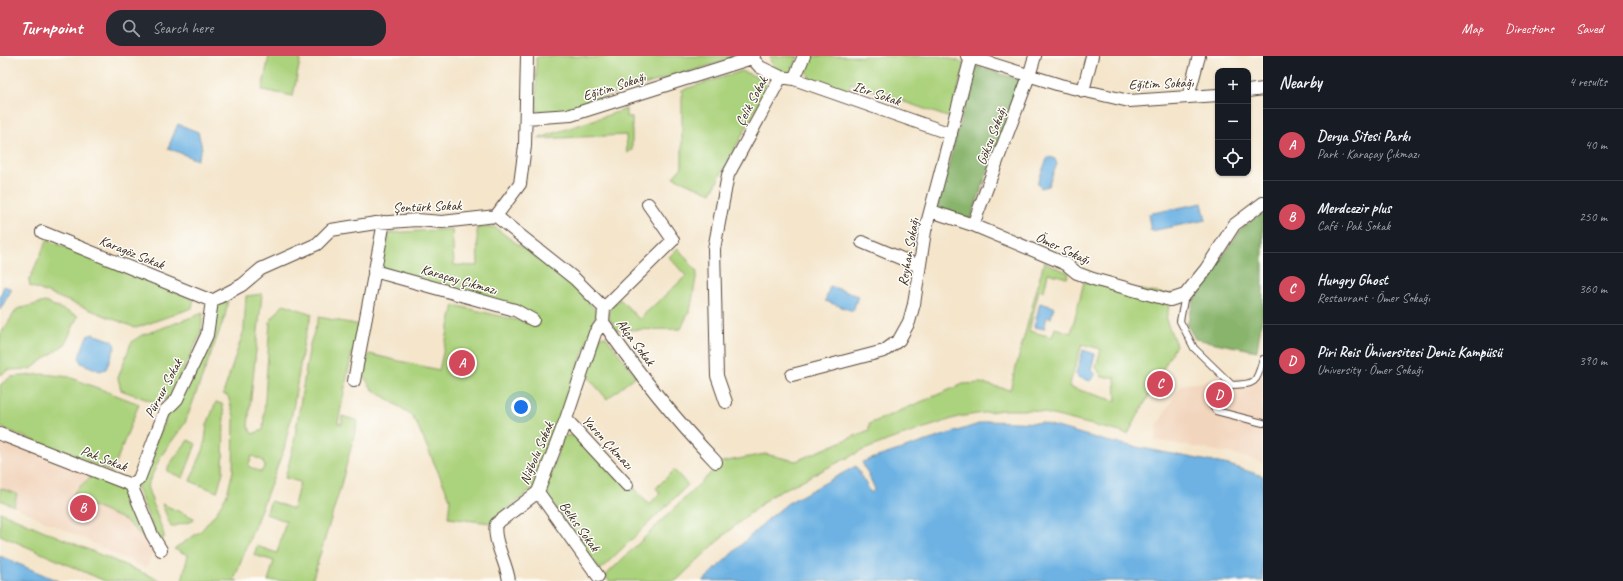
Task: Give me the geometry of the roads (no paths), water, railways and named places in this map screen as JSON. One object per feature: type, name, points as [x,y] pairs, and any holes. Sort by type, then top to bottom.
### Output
[{"type":"street","points":[[496,216],[520,184],[525,146],[527,56]]},
{"type":"street","points":[[794,79],[804,56]]},
{"type":"street","name":"Göksu Sokağı","points":[[973,226],[1030,76],[1035,56]]},
{"type":"street","points":[[1083,91],[1092,56]]},
{"type":"street","points":[[1188,97],[1199,56]]},
{"type":"street","points":[[753,57],[760,67],[781,77]]},
{"type":"street","name":"Eğitim Sokağı","points":[[526,118],[571,116],[753,57]]},
{"type":"street","name":"Eğitim Sokağı","points":[[969,57],[1083,91],[1129,101],[1215,95]]},
{"type":"street","name":"Reyhan Sokağı","points":[[792,375],[884,351],[899,340],[909,322],[914,304],[919,266],[930,211],[951,134],[969,57]]},
{"type":"street","name":"Çelik Sokak","points":[[726,402],[717,376],[714,249],[728,175],[781,77],[794,79]]},
{"type":"street","name":"Itır Sokak","points":[[794,79],[951,134]]},
{"type":"street","points":[[1251,91],[1263,89]]},
{"type":"street","points":[[604,308],[673,240],[648,204]]},
{"type":"street","points":[[1185,295],[1206,268],[1234,225],[1263,204]]},
{"type":"street","name":"Ömer Sokağı","points":[[930,211],[973,226],[1066,264],[1078,273],[1093,279],[1170,300],[1185,295]]},
{"type":"street","name":"Şentürk Sokak","points":[[212,301],[242,285],[261,269],[317,244],[331,230],[384,222],[417,220],[442,222],[496,216]]},
{"type":"street","name":"Akça Sokak","points":[[496,216],[575,280],[604,308],[603,322],[622,350],[683,427],[716,462]]},
{"type":"street","points":[[354,382],[384,222]]},
{"type":"street","name":"Karagöz Sokak","points":[[42,232],[212,301]]},
{"type":"street","points":[[862,242],[919,266]]},
{"type":"street","name":"Karaçay Çıkmazı","points":[[374,271],[515,310],[533,320]]},
{"type":"street","name":"Pürnur Sokak","points":[[131,485],[139,479],[165,411],[177,399],[207,335],[212,301]]},
{"type":"street","name":"Niğbolu Sokak","points":[[508,581],[508,572],[494,531],[496,524],[538,492],[566,419],[595,333],[603,322]]},
{"type":"street","name":"Yaren Çıkmazı","points":[[566,419],[627,485]]},
{"type":"street","name":"Pak Sokak","points":[[0,434],[131,485],[152,535],[161,550]]},
{"type":"street","name":"Belkıs Sokak","points":[[538,492],[598,576]]},
{"type":"lane","points":[[1185,295],[1180,321],[1194,348],[1232,386]]},
{"type":"lane","points":[[1263,359],[1261,375],[1250,384],[1221,387],[1215,393],[1211,404],[1216,411],[1263,423]]},
{"type":"water","points":[[178,124],[198,132],[202,148],[197,160],[168,148]]},
{"type":"water","points":[[1050,157],[1055,159],[1057,164],[1048,186],[1041,188],[1038,185],[1038,181],[1047,159]]},
{"type":"water","points":[[1202,203],[1206,220],[1151,231],[1148,214]]},
{"type":"water","points":[[4,286],[12,289],[0,310],[0,297]]},
{"type":"water","points":[[830,286],[858,296],[853,311],[825,301]]},
{"type":"water","points":[[1040,303],[1054,307],[1051,318],[1047,317],[1044,329],[1034,327]]},
{"type":"water","points":[[93,334],[113,341],[115,348],[106,369],[100,371],[81,363],[79,357],[87,336]]},
{"type":"water","points":[[1083,350],[1095,354],[1091,370],[1095,375],[1090,381],[1078,377],[1076,374]]},
{"type":"water","points":[[988,421],[1043,423],[1106,441],[1229,465],[1263,476],[1263,581],[703,581],[767,520],[788,503],[856,466],[871,493],[875,489],[862,462]]},
{"type":"water","points":[[0,556],[58,581],[0,581]]},
{"type":"place","name":"Derya Sitesi Parkı","points":[[462,363]]},
{"type":"place","name":"Hungry Ghost","points":[[1160,384]]},
{"type":"place","name":"Piri Reis Üniversitesi Deniz Kampüsü","points":[[1219,395]]},
{"type":"place","name":"Merdcezir plus","points":[[83,508]]}]
